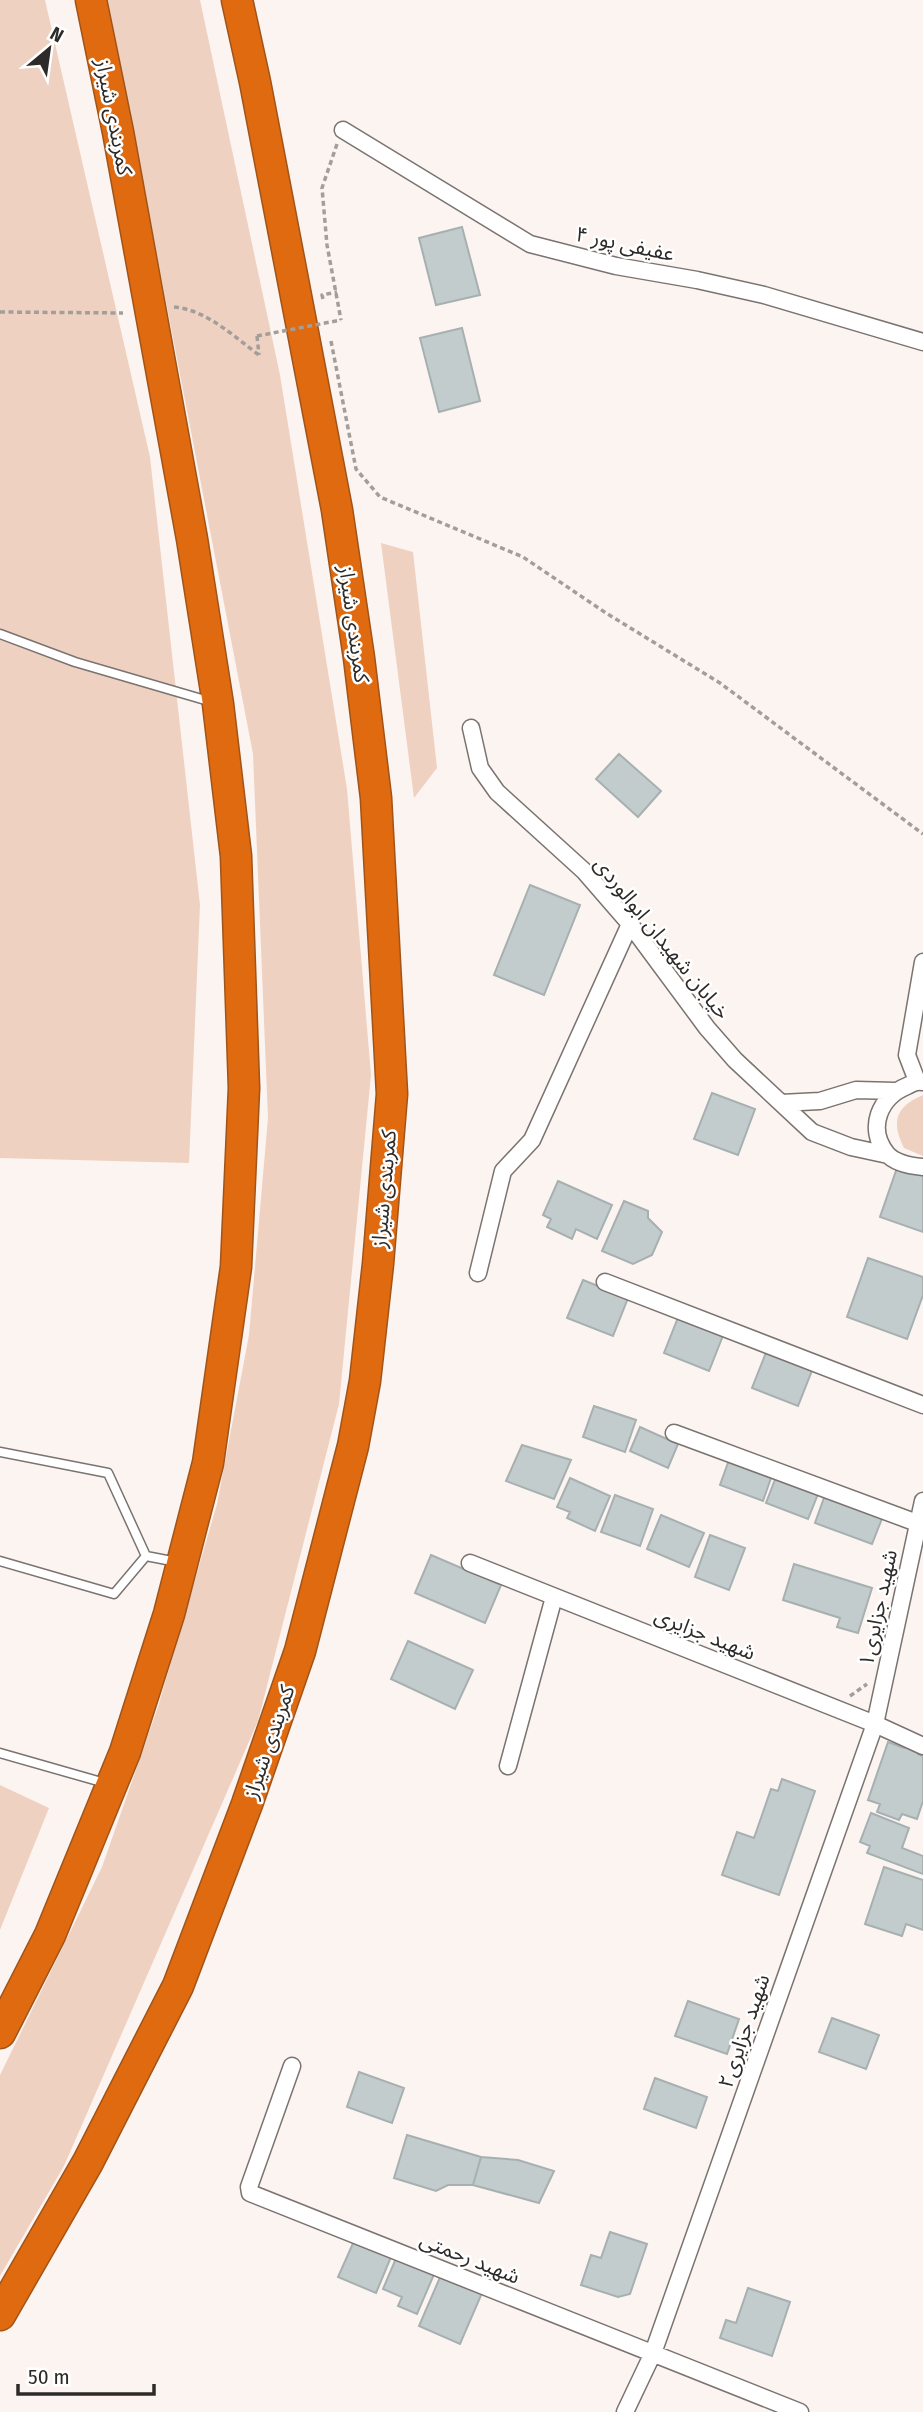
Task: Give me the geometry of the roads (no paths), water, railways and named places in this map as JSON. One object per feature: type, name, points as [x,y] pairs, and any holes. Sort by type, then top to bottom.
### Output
[{"type":"highway","name":"کمربندی شیراز","points":[[0,2033],[50,1936],[112,1786],[169,1614],[208,1463],[236,1266],[244,1088],[236,856],[218,704],[190,525],[91,0]]},
{"type":"highway","name":"کمربندی شیراز","points":[[0,2315],[89,2162],[178,1986],[247,1804],[300,1651],[354,1446],[365,1381],[378,1264],[392,1094],[376,798],[337,510],[258,96],[237,0]]},
{"type":"street","name":"عفیفی پور ۴","points":[[343,130],[530,244],[616,266],[764,295],[923,342]]},
{"type":"street","name":"خیابان شهیدان ابوالوردی","points":[[471,729],[480,768],[497,792],[584,871],[630,924],[707,1028],[735,1060],[812,1132],[850,1147],[888,1155],[906,1165],[923,1167]]},
{"type":"street","points":[[478,1273],[503,1171],[532,1140],[630,924]]},
{"type":"street","points":[[781,1103],[820,1101],[856,1090],[895,1091],[920,1082],[907,1055],[923,962]]},
{"type":"street","points":[[888,1155],[877,1133],[879,1109],[895,1091]]},
{"type":"street","points":[[605,1282],[923,1405]]},
{"type":"street","points":[[674,1433],[917,1523]]},
{"type":"street","name":"شهید جزایری۱","points":[[875,1724],[923,1501]]},
{"type":"street","name":"شهید جزایری","points":[[470,1563],[875,1724],[923,1746]]},
{"type":"street","points":[[907,1582],[923,1588]]},
{"type":"street","points":[[508,1766],[554,1597]]},
{"type":"street","name":"شهید جزایری۲","points":[[625,2412],[653,2353],[875,1724]]},
{"type":"street","name":"شهید رحمتی","points":[[292,2066],[249,2187],[250,2193],[800,2412]]},
{"type":"lane","points":[[0,634],[75,662],[218,704]]},
{"type":"lane","points":[[0,1452],[108,1473],[146,1556]]},
{"type":"lane","points":[[146,1556],[182,1563]]},
{"type":"lane","points":[[0,1561],[114,1594],[146,1556]]},
{"type":"lane","points":[[0,1753],[112,1786]]}]
